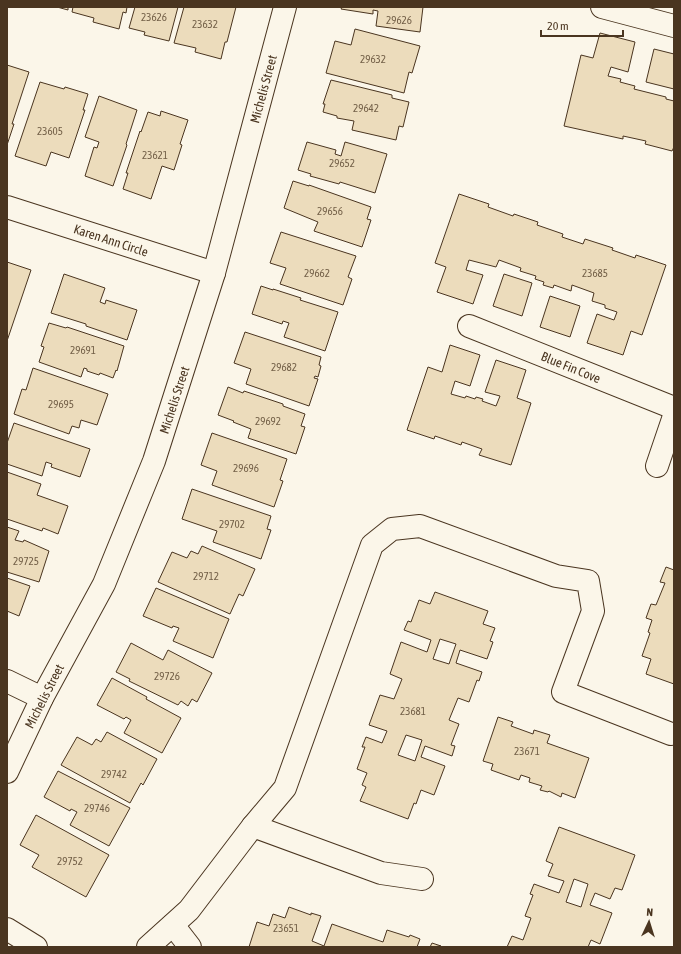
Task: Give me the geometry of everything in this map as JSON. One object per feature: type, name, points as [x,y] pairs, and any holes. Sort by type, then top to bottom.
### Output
[{"type":"street","name":"Michelis Street","points":[[7,772],[42,698],[104,584],[151,468],[214,273],[285,7]]},
{"type":"street","points":[[602,7],[674,26]]},
{"type":"street","name":"Karen Ann Circle","points":[[7,207],[214,273]]},
{"type":"street","name":"Blue Fin Cove","points":[[469,326],[674,408]]},
{"type":"street","points":[[657,466],[674,416]]},
{"type":"street","points":[[148,947],[189,910],[285,788],[372,545],[392,529],[420,526],[556,576],[588,582],[593,611],[563,692],[671,734]]},
{"type":"street","points":[[7,682],[42,698]]},
{"type":"street","points":[[254,826],[381,873],[422,879]]},
{"type":"street","points":[[173,925],[190,947]]},
{"type":"street","points":[[7,929],[36,947]]},
{"type":"building","points":[[57,7],[68,7],[68,10]]},
{"type":"building","points":[[73,7],[127,7],[126,13],[123,12],[119,29],[93,22],[94,18],[72,12]]},
{"type":"building","points":[[135,7],[178,7],[169,41],[144,35],[145,32],[129,28]]},
{"type":"building","points":[[184,7],[236,7],[221,59],[195,52],[196,48],[174,43]]},
{"type":"building","points":[[342,7],[423,7],[420,32],[376,26],[378,11],[373,10],[373,14],[341,9]]},
{"type":"building","points":[[355,29],[420,46],[412,73],[409,72],[404,93],[326,73],[335,41],[351,45]]},
{"type":"building","points":[[600,33],[635,42],[628,72],[611,67],[608,76],[621,79],[620,82],[635,86],[634,89],[666,97],[666,99],[674,101],[674,147],[672,151],[645,144],[646,141],[623,136],[623,139],[564,126],[581,55],[593,58]]},
{"type":"building","points":[[654,49],[674,54],[674,89],[646,82]]},
{"type":"building","points":[[7,65],[29,72],[12,124],[14,124],[7,145]]},
{"type":"building","points":[[331,80],[392,95],[392,98],[409,102],[403,127],[399,126],[396,140],[352,130],[354,121],[337,118],[337,116],[323,112],[325,104],[323,104]]},
{"type":"building","points":[[40,82],[64,89],[65,87],[88,94],[83,110],[85,110],[69,158],[51,152],[46,166],[15,156]]},
{"type":"building","points":[[99,96],[137,110],[113,186],[85,176],[94,147],[97,148],[99,142],[85,137]]},
{"type":"building","points":[[161,111],[188,120],[180,144],[182,145],[174,170],[162,166],[151,199],[123,189],[128,173],[126,173],[148,112],[160,116]]},
{"type":"building","points":[[307,142],[336,150],[335,154],[341,156],[345,142],[387,154],[375,193],[340,182],[339,184],[310,176],[311,174],[298,170]]},
{"type":"building","points":[[293,181],[309,185],[371,207],[367,219],[371,220],[362,247],[314,231],[318,222],[284,208]]},
{"type":"building","points":[[459,194],[489,204],[488,207],[513,216],[514,214],[538,222],[537,225],[563,234],[562,237],[583,244],[585,239],[613,248],[612,250],[635,258],[636,255],[666,265],[642,335],[631,331],[623,355],[587,343],[597,314],[614,320],[617,312],[605,308],[605,305],[592,301],[594,293],[572,285],[571,291],[554,285],[553,288],[543,285],[544,282],[535,279],[536,276],[520,271],[521,268],[499,260],[496,267],[469,260],[466,270],[483,275],[473,304],[437,292],[446,267],[435,263]]},
{"type":"building","points":[[281,232],[356,256],[348,277],[352,279],[343,305],[280,284],[286,268],[270,263]]},
{"type":"building","points":[[7,262],[31,270],[7,341]]},
{"type":"building","points":[[64,274],[105,288],[100,302],[105,304],[106,300],[137,310],[127,340],[86,326],[86,324],[51,313]]},
{"type":"building","points":[[504,274],[532,283],[522,316],[493,306]]},
{"type":"building","points":[[261,286],[301,298],[300,300],[338,312],[325,351],[284,337],[289,323],[283,321],[282,324],[252,314]]},
{"type":"building","points":[[550,296],[580,306],[570,337],[540,327]]},
{"type":"building","points":[[49,323],[67,327],[124,346],[117,371],[116,370],[113,378],[100,373],[99,375],[87,371],[87,369],[84,368],[81,377],[39,362],[44,347],[41,346]]},
{"type":"building","points":[[245,332],[321,357],[319,365],[321,366],[318,377],[315,376],[314,378],[318,379],[309,406],[246,384],[251,369],[234,363]]},
{"type":"building","points":[[450,345],[480,355],[470,386],[455,381],[451,394],[465,398],[466,396],[475,399],[476,397],[496,406],[500,396],[485,392],[496,360],[526,370],[517,398],[531,403],[511,465],[479,455],[482,449],[462,442],[461,445],[435,436],[434,439],[407,430],[428,367],[442,372]]},
{"type":"building","points":[[33,368],[108,394],[97,425],[81,420],[79,428],[72,426],[69,434],[14,414],[22,389],[26,390]]},
{"type":"building","points":[[228,387],[243,393],[244,391],[283,404],[283,406],[305,414],[301,426],[305,427],[296,454],[248,438],[251,429],[218,415]]},
{"type":"building","points":[[14,423],[90,449],[80,477],[51,467],[52,464],[46,462],[42,476],[7,464],[7,443]]},
{"type":"building","points":[[212,433],[287,459],[280,480],[283,481],[274,507],[212,485],[217,471],[201,465]]},
{"type":"building","points":[[7,472],[41,484],[37,495],[68,506],[58,534],[43,528],[42,531],[7,519]]},
{"type":"building","points":[[192,489],[271,516],[267,529],[271,530],[261,559],[213,542],[217,531],[182,519]]},
{"type":"building","points":[[7,527],[19,531],[15,540],[23,542],[24,540],[49,551],[39,582],[7,572]]},
{"type":"building","points":[[202,546],[255,569],[243,596],[239,594],[230,614],[158,582],[172,552],[187,558],[191,551],[198,554]]},
{"type":"building","points":[[666,567],[674,570],[674,684],[646,674],[651,659],[642,656],[650,633],[648,632],[652,620],[646,618],[651,604],[656,605],[665,583],[660,582]]},
{"type":"building","points":[[7,578],[30,586],[19,616],[7,611]]},
{"type":"building","points":[[156,588],[229,619],[213,658],[173,641],[179,628],[173,626],[172,628],[143,616]]},
{"type":"building","points":[[435,592],[488,611],[483,624],[495,628],[490,641],[493,642],[487,659],[460,650],[456,663],[482,672],[479,681],[477,680],[469,702],[458,698],[449,720],[459,724],[451,745],[455,746],[452,756],[425,746],[421,757],[445,766],[434,795],[421,790],[408,819],[360,801],[366,787],[362,785],[367,773],[357,769],[365,747],[362,747],[366,737],[382,743],[387,731],[369,725],[380,695],[394,699],[402,679],[390,674],[401,642],[427,652],[431,640],[404,630],[408,621],[411,622],[419,600],[430,604]],"holes":[[[440,639],[456,644],[449,664],[433,659]],[[406,735],[422,740],[415,761],[398,755]]]},
{"type":"building","points":[[131,643],[163,660],[168,650],[212,673],[197,702],[192,699],[188,706],[181,701],[178,705],[129,681],[130,679],[116,672]]},
{"type":"building","points":[[112,678],[181,718],[162,753],[124,733],[131,720],[126,717],[124,719],[97,705]]},
{"type":"building","points":[[498,717],[513,722],[511,726],[533,734],[534,730],[550,735],[547,743],[589,758],[575,798],[562,793],[561,797],[549,791],[540,790],[542,786],[529,782],[530,778],[521,775],[519,780],[491,770],[493,764],[483,761]]},
{"type":"building","points":[[107,732],[157,759],[143,785],[141,783],[130,803],[61,765],[77,737],[92,745],[96,739],[101,742]]},
{"type":"building","points":[[58,771],[130,808],[109,846],[70,825],[77,812],[71,809],[70,811],[44,797]]},
{"type":"building","points":[[36,815],[109,855],[86,897],[32,867],[39,855],[20,845]]},
{"type":"building","points":[[559,827],[635,855],[622,890],[615,888],[610,899],[595,893],[590,905],[612,913],[600,944],[591,940],[588,947],[507,947],[512,936],[523,940],[531,918],[525,916],[533,895],[530,894],[534,884],[559,893],[564,881],[548,876],[553,864],[546,861]],"holes":[[[574,879],[588,884],[581,907],[566,902]]]},
{"type":"building","points":[[289,907],[311,915],[311,913],[321,916],[312,941],[324,946],[332,924],[383,942],[387,930],[409,937],[410,935],[420,939],[417,947],[249,947],[257,922],[269,926],[273,914],[285,918]]},
{"type":"building","points":[[432,943],[441,946],[430,947]]}]
